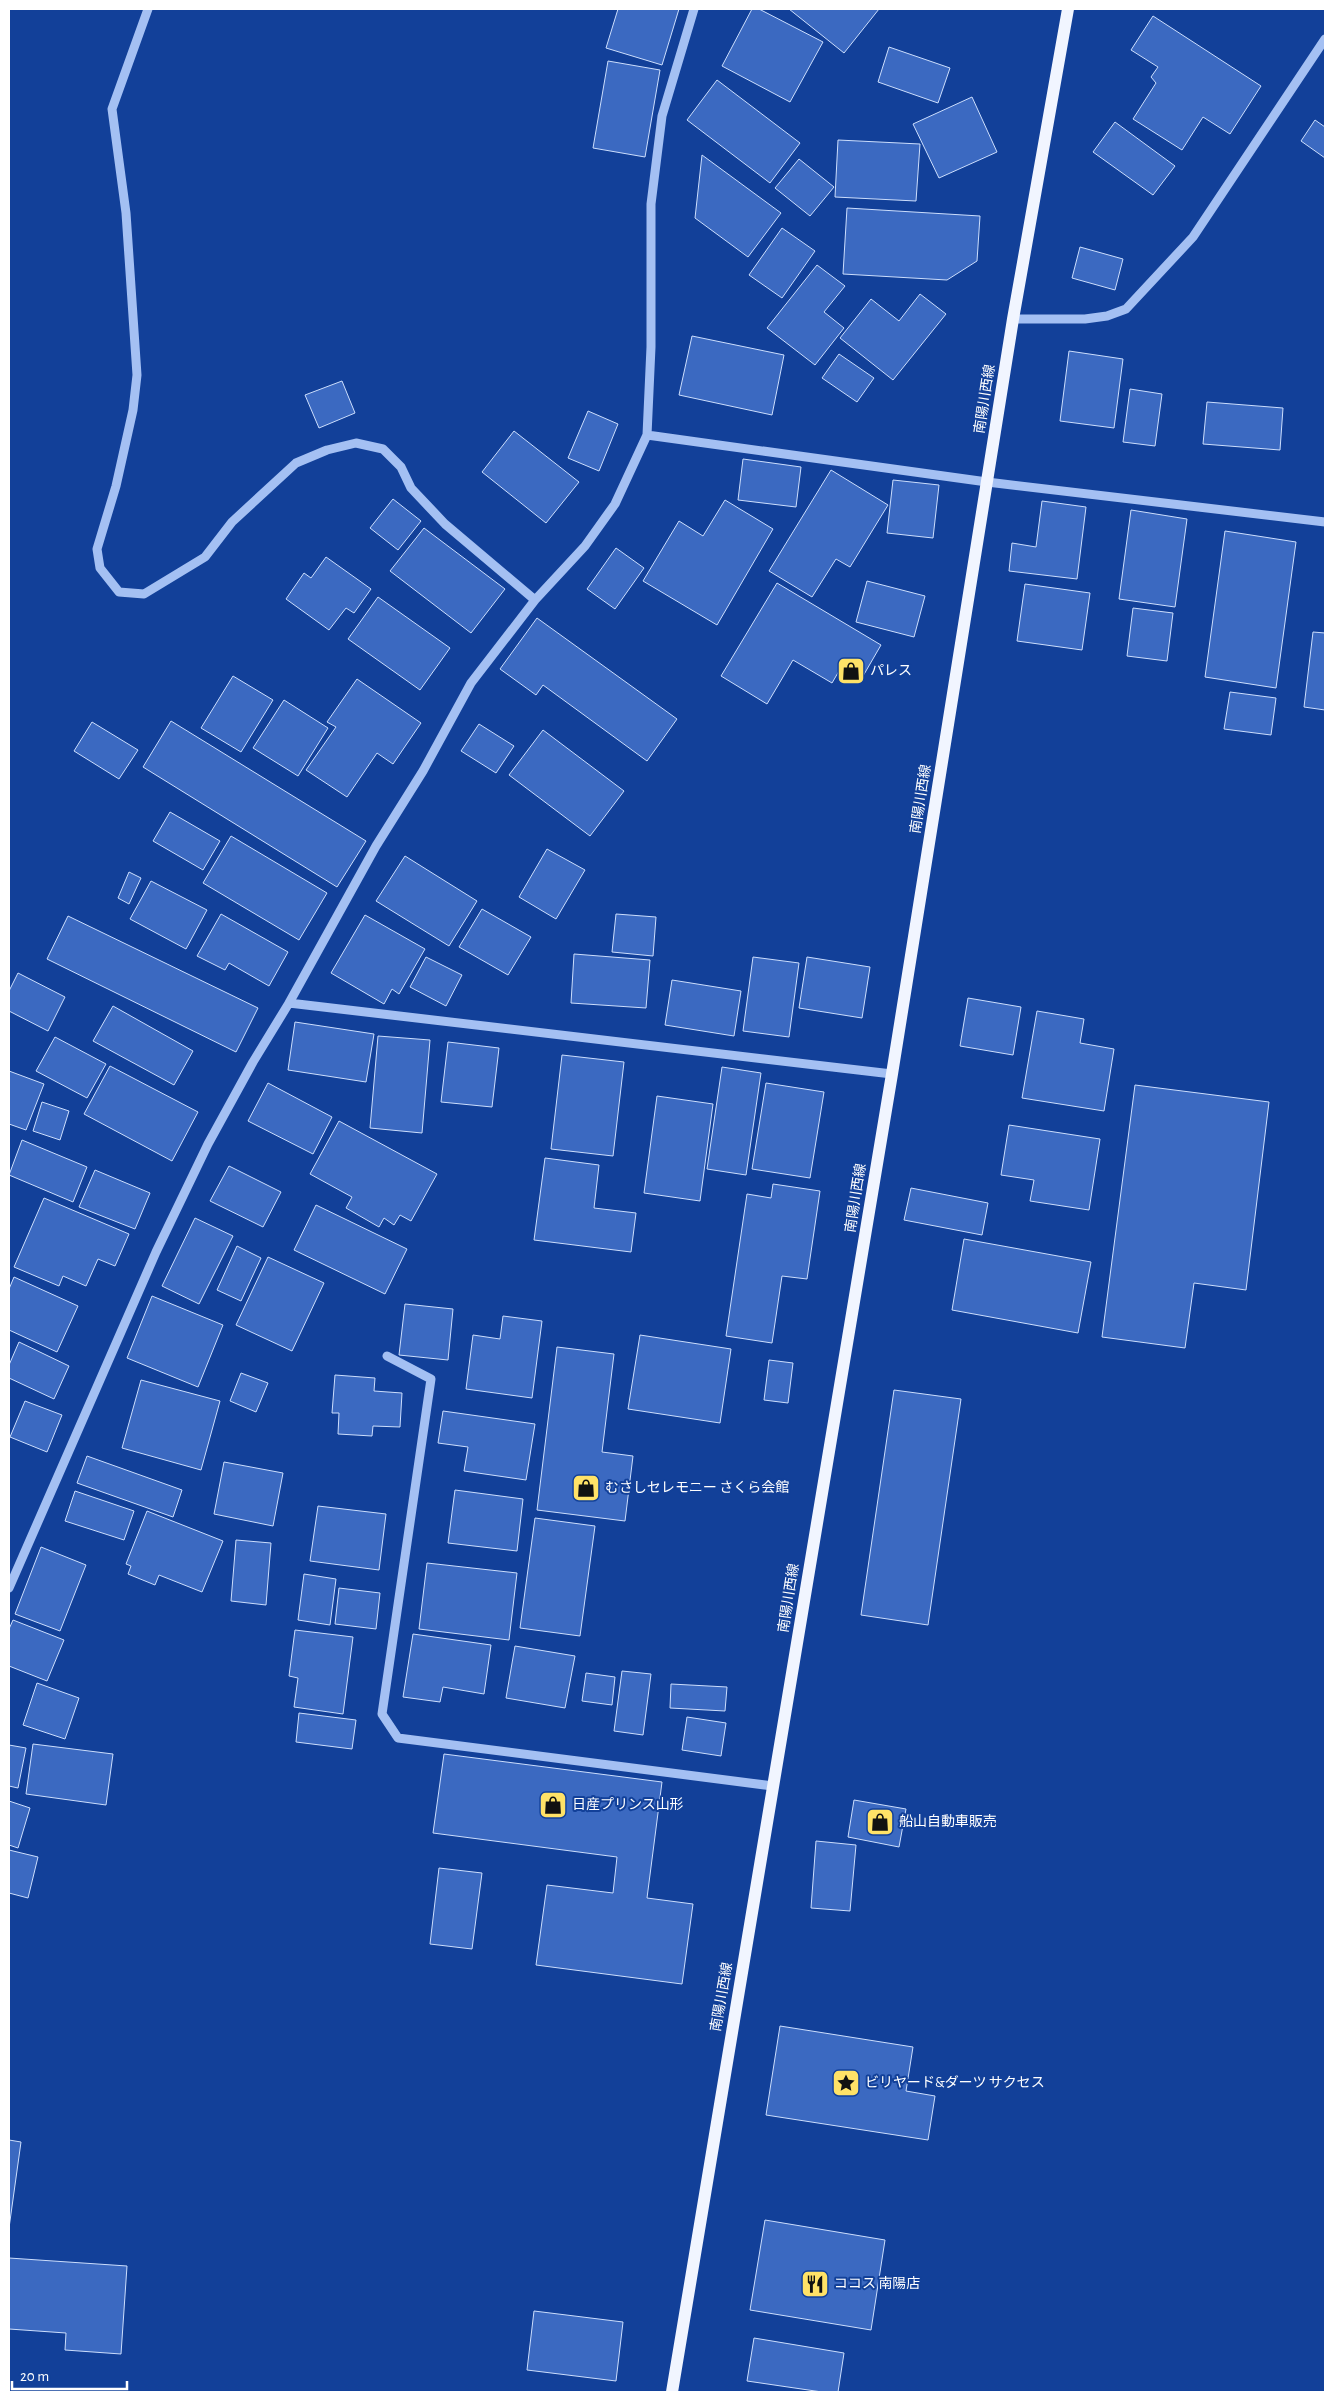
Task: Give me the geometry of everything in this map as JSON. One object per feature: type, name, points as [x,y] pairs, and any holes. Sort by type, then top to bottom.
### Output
[{"type":"main road","name":"南陽川西線","points":[[672,2392],[892,1074],[1013,319],[1068,9]]},
{"type":"lane","points":[[148,9],[112,109],[126,213],[137,374],[133,410],[116,486],[97,549],[100,568],[119,592],[144,594],[205,557],[232,522],[296,463],[327,450],[356,443],[383,449],[401,467],[411,488],[445,524],[535,600]]},
{"type":"lane","points":[[9,1588],[156,1252],[217,1128],[253,1062],[289,1003],[376,846],[423,771],[471,683],[535,600],[585,546],[615,504],[647,435],[651,347],[651,204],[662,116],[694,9]]},
{"type":"lane","points":[[1013,319],[1085,319],[1107,316],[1126,309],[1193,237],[1325,38]]},
{"type":"lane","points":[[647,435],[987,482],[1325,522]]},
{"type":"lane","points":[[289,1003],[892,1074]]},
{"type":"lane","points":[[387,1356],[431,1378],[382,1714],[398,1738],[773,1786]]},
{"type":"building","points":[[618,9],[679,9],[662,65],[606,48]]},
{"type":"building","points":[[752,9],[759,9],[823,42],[790,102],[722,66]]},
{"type":"building","points":[[789,9],[879,9],[844,53]]},
{"type":"building","points":[[1153,16],[1261,86],[1230,134],[1203,117],[1182,150],[1133,119],[1156,83],[1151,77],[1158,67],[1131,50]]},
{"type":"building","points":[[889,47],[950,68],[938,103],[878,82]]},
{"type":"building","points":[[608,61],[660,70],[645,157],[593,148]]},
{"type":"building","points":[[717,80],[800,143],[770,183],[687,120]]},
{"type":"building","points":[[972,97],[997,152],[939,178],[913,124]]},
{"type":"building","points":[[1315,120],[1325,127],[1325,158],[1301,141]]},
{"type":"building","points":[[1115,122],[1175,166],[1153,195],[1093,152]]},
{"type":"building","points":[[838,140],[920,144],[916,201],[835,197]]},
{"type":"building","points":[[702,155],[781,213],[748,257],[695,218]]},
{"type":"building","points":[[799,159],[834,187],[810,216],[775,188]]},
{"type":"building","points":[[847,208],[980,216],[977,261],[947,280],[843,274]]},
{"type":"building","points":[[782,228],[815,251],[782,298],[749,275]]},
{"type":"building","points":[[1080,247],[1123,259],[1115,290],[1072,278]]},
{"type":"building","points":[[817,265],[845,286],[824,312],[844,328],[815,365],[767,328]]},
{"type":"building","points":[[920,294],[946,314],[893,380],[840,338],[871,299],[899,321]]},
{"type":"building","points":[[692,336],[784,355],[772,415],[679,395]]},
{"type":"building","points":[[1069,351],[1123,359],[1114,428],[1060,421]]},
{"type":"building","points":[[839,354],[874,378],[857,402],[822,378]]},
{"type":"building","points":[[342,381],[355,413],[319,428],[305,395]]},
{"type":"building","points":[[1130,389],[1162,394],[1155,446],[1123,442]]},
{"type":"building","points":[[1207,402],[1283,408],[1280,450],[1203,444]]},
{"type":"building","points":[[588,411],[618,424],[599,471],[568,458]]},
{"type":"building","points":[[514,431],[579,482],[546,523],[482,472]]},
{"type":"building","points":[[743,459],[801,467],[796,507],[738,500]]},
{"type":"building","points":[[831,470],[888,505],[850,567],[836,559],[812,597],[769,571]]},
{"type":"building","points":[[893,480],[939,485],[933,538],[887,533]]},
{"type":"building","points":[[393,499],[421,521],[398,550],[370,528]]},
{"type":"building","points":[[725,500],[773,529],[717,625],[643,581],[679,521],[703,536]]},
{"type":"building","points":[[1042,501],[1086,507],[1077,579],[1009,571],[1012,543],[1036,547]]},
{"type":"building","points":[[1131,510],[1187,519],[1175,607],[1119,599]]},
{"type":"building","points":[[424,528],[505,589],[471,633],[390,571]]},
{"type":"building","points":[[1225,531],[1296,542],[1276,688],[1205,677]]},
{"type":"building","points":[[616,548],[644,568],[615,609],[587,589]]},
{"type":"building","points":[[326,557],[371,589],[354,613],[346,608],[329,630],[286,599],[304,573],[311,578]]},
{"type":"building","points":[[867,581],[925,596],[914,637],[856,622]]},
{"type":"building","points":[[777,583],[881,645],[859,683],[839,671],[832,683],[793,660],[767,704],[721,676]]},
{"type":"building","points":[[1025,584],[1090,593],[1082,650],[1017,641]]},
{"type":"building","points":[[378,597],[450,648],[420,690],[348,639]]},
{"type":"building","points":[[1133,608],[1173,613],[1167,661],[1127,656]]},
{"type":"building","points":[[537,618],[677,719],[647,761],[543,685],[536,695],[500,669]]},
{"type":"building","points":[[1313,632],[1325,633],[1325,710],[1304,707]]},
{"type":"building","points":[[233,676],[273,700],[241,752],[201,728]]},
{"type":"building","points":[[357,679],[421,723],[393,764],[377,753],[347,797],[306,770],[336,727],[327,722]]},
{"type":"building","points":[[1230,692],[1276,698],[1271,735],[1224,729]]},
{"type":"building","points":[[284,700],[328,728],[298,776],[253,748]]},
{"type":"building","points":[[171,721],[366,841],[337,887],[143,767]]},
{"type":"building","points":[[92,722],[138,750],[119,779],[74,751]]},
{"type":"building","points":[[479,724],[514,746],[496,773],[461,751]]},
{"type":"building","points":[[543,730],[624,791],[590,836],[509,775]]},
{"type":"building","points":[[170,812],[220,841],[203,870],[153,841]]},
{"type":"building","points":[[231,836],[327,893],[299,940],[203,883]]},
{"type":"building","points":[[547,849],[585,870],[556,919],[519,897]]},
{"type":"building","points":[[405,856],[477,901],[449,946],[376,901]]},
{"type":"building","points":[[129,872],[141,878],[129,904],[118,898]]},
{"type":"building","points":[[151,881],[207,910],[186,949],[130,919]]},
{"type":"building","points":[[482,909],[531,937],[508,975],[459,947]]},
{"type":"building","points":[[221,914],[288,952],[269,986],[229,963],[225,970],[197,956]]},
{"type":"building","points":[[616,914],[656,917],[653,956],[612,952]]},
{"type":"building","points":[[365,915],[425,949],[399,994],[392,989],[384,1004],[331,973]]},
{"type":"building","points":[[68,916],[258,1008],[236,1052],[47,959]]},
{"type":"building","points":[[574,954],[650,960],[646,1008],[571,1003]]},
{"type":"building","points":[[426,957],[462,975],[446,1006],[410,987]]},
{"type":"building","points":[[753,957],[799,963],[789,1037],[743,1031]]},
{"type":"building","points":[[807,957],[870,967],[862,1018],[799,1008]]},
{"type":"building","points":[[18,973],[65,997],[48,1031],[9,1011],[9,991]]},
{"type":"building","points":[[672,980],[741,991],[734,1036],[665,1025]]},
{"type":"building","points":[[968,998],[1021,1007],[1013,1055],[960,1046]]},
{"type":"building","points":[[113,1006],[193,1051],[174,1085],[93,1041]]},
{"type":"building","points":[[1037,1011],[1084,1019],[1080,1043],[1114,1049],[1104,1111],[1022,1098]]},
{"type":"building","points":[[295,1022],[374,1034],[366,1082],[288,1070]]},
{"type":"building","points":[[378,1036],[430,1040],[422,1133],[370,1128]]},
{"type":"building","points":[[55,1037],[106,1064],[87,1098],[36,1071]]},
{"type":"building","points":[[448,1042],[499,1048],[492,1107],[441,1102]]},
{"type":"building","points":[[562,1055],[624,1062],[613,1156],[551,1149]]},
{"type":"building","points":[[110,1066],[198,1112],[172,1161],[84,1114]]},
{"type":"building","points":[[722,1067],[761,1073],[746,1175],[707,1169]]},
{"type":"building","points":[[9,1071],[44,1084],[26,1130],[9,1124]]},
{"type":"building","points":[[268,1083],[332,1117],[313,1154],[248,1121]]},
{"type":"building","points":[[766,1083],[824,1092],[810,1178],[752,1169]]},
{"type":"building","points":[[1135,1085],[1269,1102],[1246,1290],[1194,1283],[1185,1348],[1102,1337]]},
{"type":"building","points":[[657,1096],[713,1104],[700,1201],[644,1193]]},
{"type":"building","points":[[42,1102],[69,1111],[60,1140],[33,1131]]},
{"type":"building","points":[[339,1121],[437,1174],[411,1221],[400,1215],[394,1225],[384,1218],[379,1227],[346,1208],[352,1197],[310,1174]]},
{"type":"building","points":[[1009,1125],[1100,1139],[1089,1210],[1030,1201],[1034,1180],[1001,1175]]},
{"type":"building","points":[[22,1140],[87,1167],[73,1202],[9,1175]]},
{"type":"building","points":[[545,1158],[599,1165],[594,1208],[636,1213],[631,1252],[534,1240]]},
{"type":"building","points":[[229,1166],[281,1192],[263,1227],[210,1201]]},
{"type":"building","points":[[95,1170],[150,1193],[135,1229],[79,1207]]},
{"type":"building","points":[[773,1184],[820,1191],[807,1279],[782,1276],[772,1343],[726,1336],[747,1194],[771,1198]]},
{"type":"building","points":[[911,1188],[988,1203],[982,1235],[904,1220]]},
{"type":"building","points":[[44,1198],[129,1234],[115,1266],[98,1259],[86,1286],[63,1276],[59,1286],[14,1267]]},
{"type":"building","points":[[316,1205],[407,1249],[385,1294],[294,1250]]},
{"type":"building","points":[[195,1218],[233,1236],[199,1304],[162,1286]]},
{"type":"building","points":[[964,1239],[1091,1262],[1078,1333],[952,1310]]},
{"type":"building","points":[[237,1246],[261,1258],[241,1301],[217,1290]]},
{"type":"building","points":[[268,1257],[324,1283],[292,1351],[236,1325]]},
{"type":"building","points":[[14,1277],[78,1306],[57,1352],[9,1330],[9,1289]]},
{"type":"building","points":[[152,1296],[223,1325],[198,1387],[127,1358]]},
{"type":"building","points":[[405,1304],[453,1309],[448,1360],[399,1355]]},
{"type":"building","points":[[503,1316],[542,1321],[532,1398],[466,1389],[473,1335],[500,1339]]},
{"type":"building","points":[[640,1335],[731,1349],[720,1423],[628,1409]]},
{"type":"building","points":[[19,1342],[69,1366],[54,1399],[9,1378],[9,1365]]},
{"type":"building","points":[[557,1347],[614,1354],[602,1452],[633,1456],[625,1521],[537,1510]]},
{"type":"building","points":[[769,1360],[793,1363],[788,1403],[764,1400]]},
{"type":"building","points":[[241,1373],[268,1383],[256,1412],[230,1401]]},
{"type":"building","points":[[335,1375],[375,1378],[374,1391],[402,1393],[400,1427],[373,1426],[372,1436],[338,1434],[339,1413],[332,1413]]},
{"type":"building","points":[[141,1380],[220,1401],[201,1470],[122,1448]]},
{"type":"building","points":[[894,1390],[961,1399],[928,1625],[861,1615]]},
{"type":"building","points":[[25,1401],[62,1415],[47,1452],[10,1437]]},
{"type":"building","points":[[443,1411],[535,1424],[526,1480],[464,1471],[468,1447],[438,1443]]},
{"type":"building","points":[[87,1456],[182,1490],[173,1517],[77,1483]]},
{"type":"building","points":[[224,1462],[283,1473],[273,1526],[214,1514]]},
{"type":"building","points":[[455,1490],[523,1499],[517,1551],[448,1543]]},
{"type":"building","points":[[75,1491],[134,1511],[124,1540],[65,1521]]},
{"type":"building","points":[[318,1506],[386,1514],[379,1570],[310,1561]]},
{"type":"building","points":[[147,1511],[223,1541],[202,1592],[159,1575],[155,1585],[128,1574],[131,1566],[126,1564]]},
{"type":"building","points":[[535,1518],[595,1526],[580,1636],[520,1628]]},
{"type":"building","points":[[236,1540],[271,1543],[266,1605],[231,1601]]},
{"type":"building","points":[[41,1547],[86,1565],[60,1631],[15,1614]]},
{"type":"building","points":[[427,1563],[517,1573],[509,1640],[419,1629]]},
{"type":"building","points":[[304,1574],[336,1579],[330,1625],[298,1620]]},
{"type":"building","points":[[339,1588],[380,1593],[376,1629],[335,1624]]},
{"type":"building","points":[[13,1620],[64,1640],[47,1681],[9,1666],[9,1629]]},
{"type":"building","points":[[295,1630],[353,1637],[343,1714],[294,1707],[298,1678],[289,1676]]},
{"type":"building","points":[[413,1634],[491,1645],[484,1694],[443,1687],[440,1702],[403,1697]]},
{"type":"building","points":[[515,1646],[575,1656],[565,1708],[506,1698]]},
{"type":"building","points":[[622,1671],[651,1674],[643,1735],[614,1731]]},
{"type":"building","points":[[586,1673],[615,1677],[612,1705],[582,1701]]},
{"type":"building","points":[[37,1683],[79,1698],[65,1739],[23,1725]]},
{"type":"building","points":[[671,1684],[727,1687],[725,1711],[670,1708]]},
{"type":"building","points":[[299,1713],[356,1720],[352,1749],[296,1742]]},
{"type":"building","points":[[687,1717],[726,1723],[721,1756],[682,1750]]},
{"type":"building","points":[[33,1744],[113,1754],[106,1805],[26,1794]]},
{"type":"building","points":[[9,1745],[26,1748],[18,1788],[9,1786]]},
{"type":"building","points":[[444,1754],[662,1782],[647,1898],[693,1904],[682,1984],[536,1965],[547,1885],[613,1893],[617,1857],[433,1833]]},
{"type":"building","points":[[854,1800],[906,1809],[899,1847],[848,1837]]},
{"type":"building","points":[[9,1801],[30,1808],[18,1848],[9,1845]]},
{"type":"building","points":[[816,1841],[856,1845],[850,1911],[811,1908]]},
{"type":"building","points":[[9,1850],[38,1857],[28,1898],[9,1893]]},
{"type":"building","points":[[439,1868],[482,1873],[472,1949],[430,1944]]},
{"type":"building","points":[[780,2026],[913,2047],[906,2091],[935,2096],[928,2140],[766,2115]]},
{"type":"building","points":[[9,2140],[21,2142],[9,2228]]},
{"type":"building","points":[[765,2220],[885,2240],[871,2330],[750,2310]]},
{"type":"building","points":[[9,2258],[127,2266],[121,2354],[65,2350],[66,2333],[9,2329]]},
{"type":"building","points":[[534,2311],[623,2322],[616,2381],[527,2370]]},
{"type":"building","points":[[754,2338],[844,2353],[838,2392],[822,2392],[747,2381]]},
{"type":"place","name":"パレス","points":[[851,671]]},
{"type":"place","name":"むさしセレモニー さくら会館","points":[[586,1488]]},
{"type":"place","name":"日産プリンス山形","points":[[553,1805]]},
{"type":"place","name":"船山自動車販売","points":[[880,1822]]},
{"type":"place","name":"ビリヤード&ダーツ サクセス","points":[[846,2083]]},
{"type":"place","name":"ココス 南陽店","points":[[815,2284]]}]
